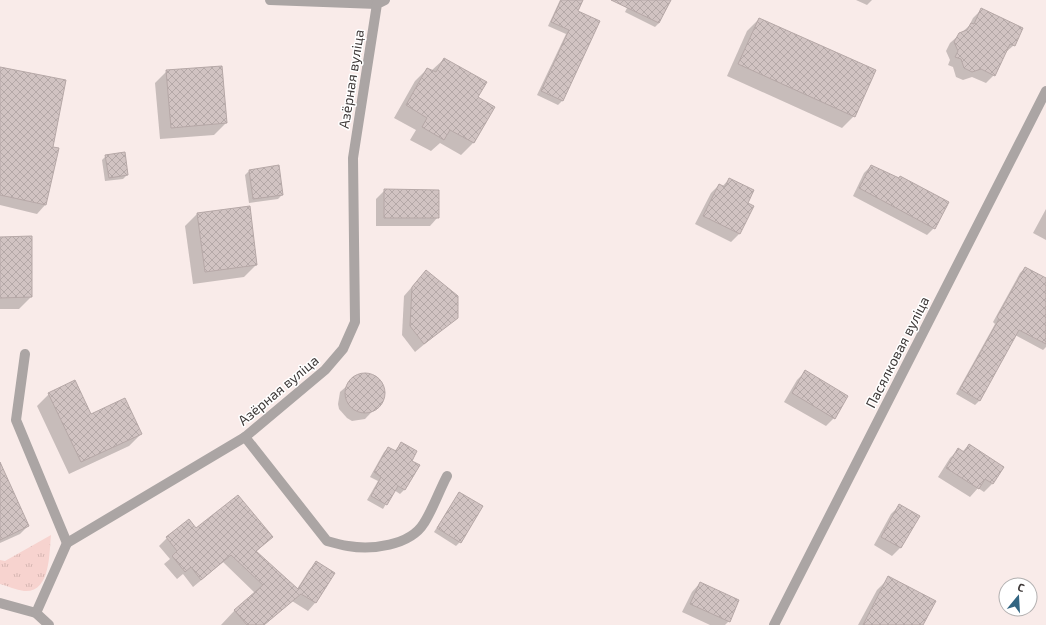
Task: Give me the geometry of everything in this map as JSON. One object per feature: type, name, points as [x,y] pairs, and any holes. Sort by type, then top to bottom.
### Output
[{"type":"street","points":[[270,0],[380,1]]},
{"type":"street","name":"Азёрная вуліца","points":[[67,543],[245,437],[326,370],[343,349],[355,322],[353,158],[380,1]]},
{"type":"street","name":"Пасялковая вуліца","points":[[774,625],[1046,91]]},
{"type":"street","points":[[25,354],[16,420],[67,543],[36,613]]},
{"type":"street","points":[[245,437],[327,541],[348,546],[369,547],[390,544],[410,537],[424,524],[447,476]]},
{"type":"street","points":[[0,603],[36,613],[49,625]]},
{"type":"green space","points":[[51,535],[47,570],[44,579],[39,586],[33,590],[24,591],[0,584],[0,560],[5,561]]},
{"type":"building","points":[[561,0],[583,0],[578,11],[600,21],[563,101],[541,91],[569,30],[551,22]]},
{"type":"building","points":[[611,0],[671,0],[659,23]]},
{"type":"building","points":[[981,8],[1023,28],[1015,46],[1010,44],[995,76],[981,69],[972,72],[964,68],[961,59],[955,57],[958,51],[954,42],[959,33],[967,30],[971,23],[974,24]]},
{"type":"building","points":[[759,18],[876,70],[855,117],[738,64]]},
{"type":"building","points":[[444,58],[487,82],[478,97],[495,107],[474,143],[450,130],[444,140],[422,127],[427,118],[406,105],[427,68],[436,72]]},
{"type":"building","points":[[222,66],[227,123],[171,128],[166,70]]},
{"type":"building","points":[[0,67],[66,80],[53,147],[59,148],[46,205],[0,195]]},
{"type":"building","points":[[125,152],[128,175],[109,178],[105,155]]},
{"type":"building","points":[[279,165],[283,195],[253,199],[249,170]]},
{"type":"building","points":[[871,165],[899,178],[900,176],[949,202],[935,229],[859,188]]},
{"type":"building","points":[[729,178],[754,190],[748,203],[754,206],[740,234],[703,216],[719,184],[725,187]]},
{"type":"building","points":[[384,189],[439,190],[439,218],[384,218]]},
{"type":"building","points":[[250,206],[257,265],[205,272],[197,213]]},
{"type":"building","points":[[32,236],[32,297],[0,298],[0,237]]},
{"type":"building","points":[[1025,267],[1046,278],[1046,344],[1019,330],[980,401],[960,389],[999,319],[997,317]]},
{"type":"building","points":[[426,270],[458,296],[458,318],[424,344],[410,326],[412,287]]},
{"type":"building","points":[[805,370],[848,396],[835,419],[792,393]]},
{"type":"building","points":[[365,373],[379,379],[385,393],[379,407],[365,413],[351,407],[345,393],[351,379]]},
{"type":"building","points":[[75,380],[91,414],[125,398],[142,434],[81,462],[48,393]]},
{"type":"building","points":[[401,442],[417,451],[412,461],[420,465],[405,490],[398,486],[387,505],[371,496],[381,477],[374,472],[388,447],[396,451]]},
{"type":"building","points":[[969,444],[1004,467],[993,484],[985,479],[979,489],[946,468],[958,448],[964,452]]},
{"type":"building","points":[[0,462],[29,526],[0,540]]},
{"type":"building","points":[[459,492],[483,506],[461,543],[437,528]]},
{"type":"building","points":[[238,495],[273,537],[256,551],[298,589],[316,561],[335,573],[316,603],[301,594],[264,625],[247,625],[234,610],[263,585],[231,555],[201,580],[191,567],[185,572],[172,556],[177,551],[166,537],[189,519],[196,528]]},
{"type":"building","points":[[899,504],[920,516],[901,548],[881,537]]},
{"type":"building","points":[[888,576],[936,601],[923,625],[863,625]]},
{"type":"building","points":[[700,582],[739,600],[730,622],[690,604]]}]
